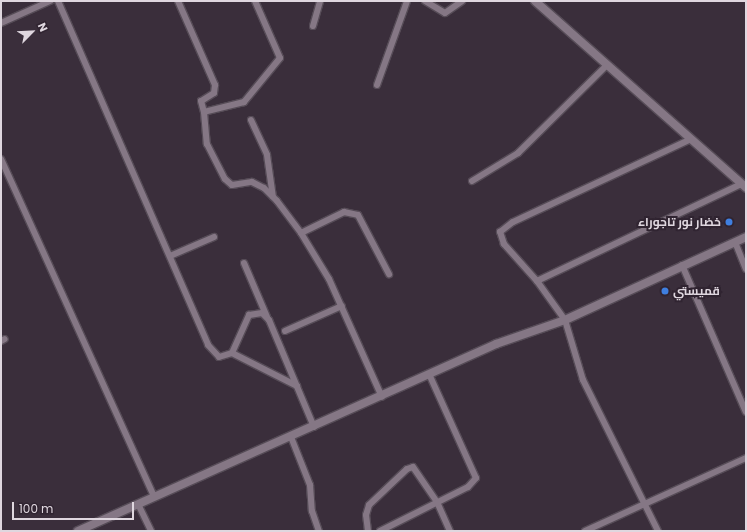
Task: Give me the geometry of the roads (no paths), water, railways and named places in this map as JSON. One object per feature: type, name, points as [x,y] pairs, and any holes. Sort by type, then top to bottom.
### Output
[{"type":"street","points":[[1,23],[50,1]]},
{"type":"street","points":[[58,1],[214,354],[224,357],[232,353],[250,316],[262,313],[269,320]]},
{"type":"street","points":[[178,1],[215,85],[214,93],[201,101],[204,112],[207,144],[225,179],[236,185],[257,183],[273,197],[301,233],[329,279],[382,397]]},
{"type":"street","points":[[204,112],[244,102],[279,62],[280,58],[255,1]]},
{"type":"street","points":[[313,26],[320,1]]},
{"type":"street","points":[[377,85],[407,1]]},
{"type":"street","points":[[424,1],[445,13],[462,1]]},
{"type":"street","points":[[535,1],[744,186],[537,281]]},
{"type":"street","points":[[472,181],[518,153],[607,64]]},
{"type":"street","points":[[251,120],[267,155],[273,197]]},
{"type":"street","points":[[658,531],[583,380],[564,320],[537,281],[504,244],[500,237],[502,228],[691,140]]},
{"type":"street","points":[[1,159],[154,496]]},
{"type":"street","points":[[301,233],[344,212],[358,215],[389,274]]},
{"type":"street","points":[[170,256],[214,237]]},
{"type":"street","points":[[78,531],[90,529],[154,496],[430,376],[496,344],[564,320],[746,237]]},
{"type":"street","points":[[735,242],[746,269]]},
{"type":"street","points":[[244,263],[314,427]]},
{"type":"street","points":[[682,265],[746,412]]},
{"type":"street","points":[[285,331],[342,306]]},
{"type":"street","points":[[232,353],[297,386]]},
{"type":"street","points":[[380,531],[468,487],[476,478],[430,376]]},
{"type":"street","points":[[291,437],[310,485],[312,511],[320,531]]},
{"type":"street","points":[[585,531],[643,503],[746,458]]},
{"type":"street","points":[[368,531],[366,514],[369,505],[407,469],[415,468],[437,502],[450,531]]},
{"type":"street","points":[[138,504],[151,531]]},
{"type":"place","name":"خضار نور تاجوراء","points":[[729,222]]},
{"type":"place","name":"قميستي","points":[[665,291]]}]
